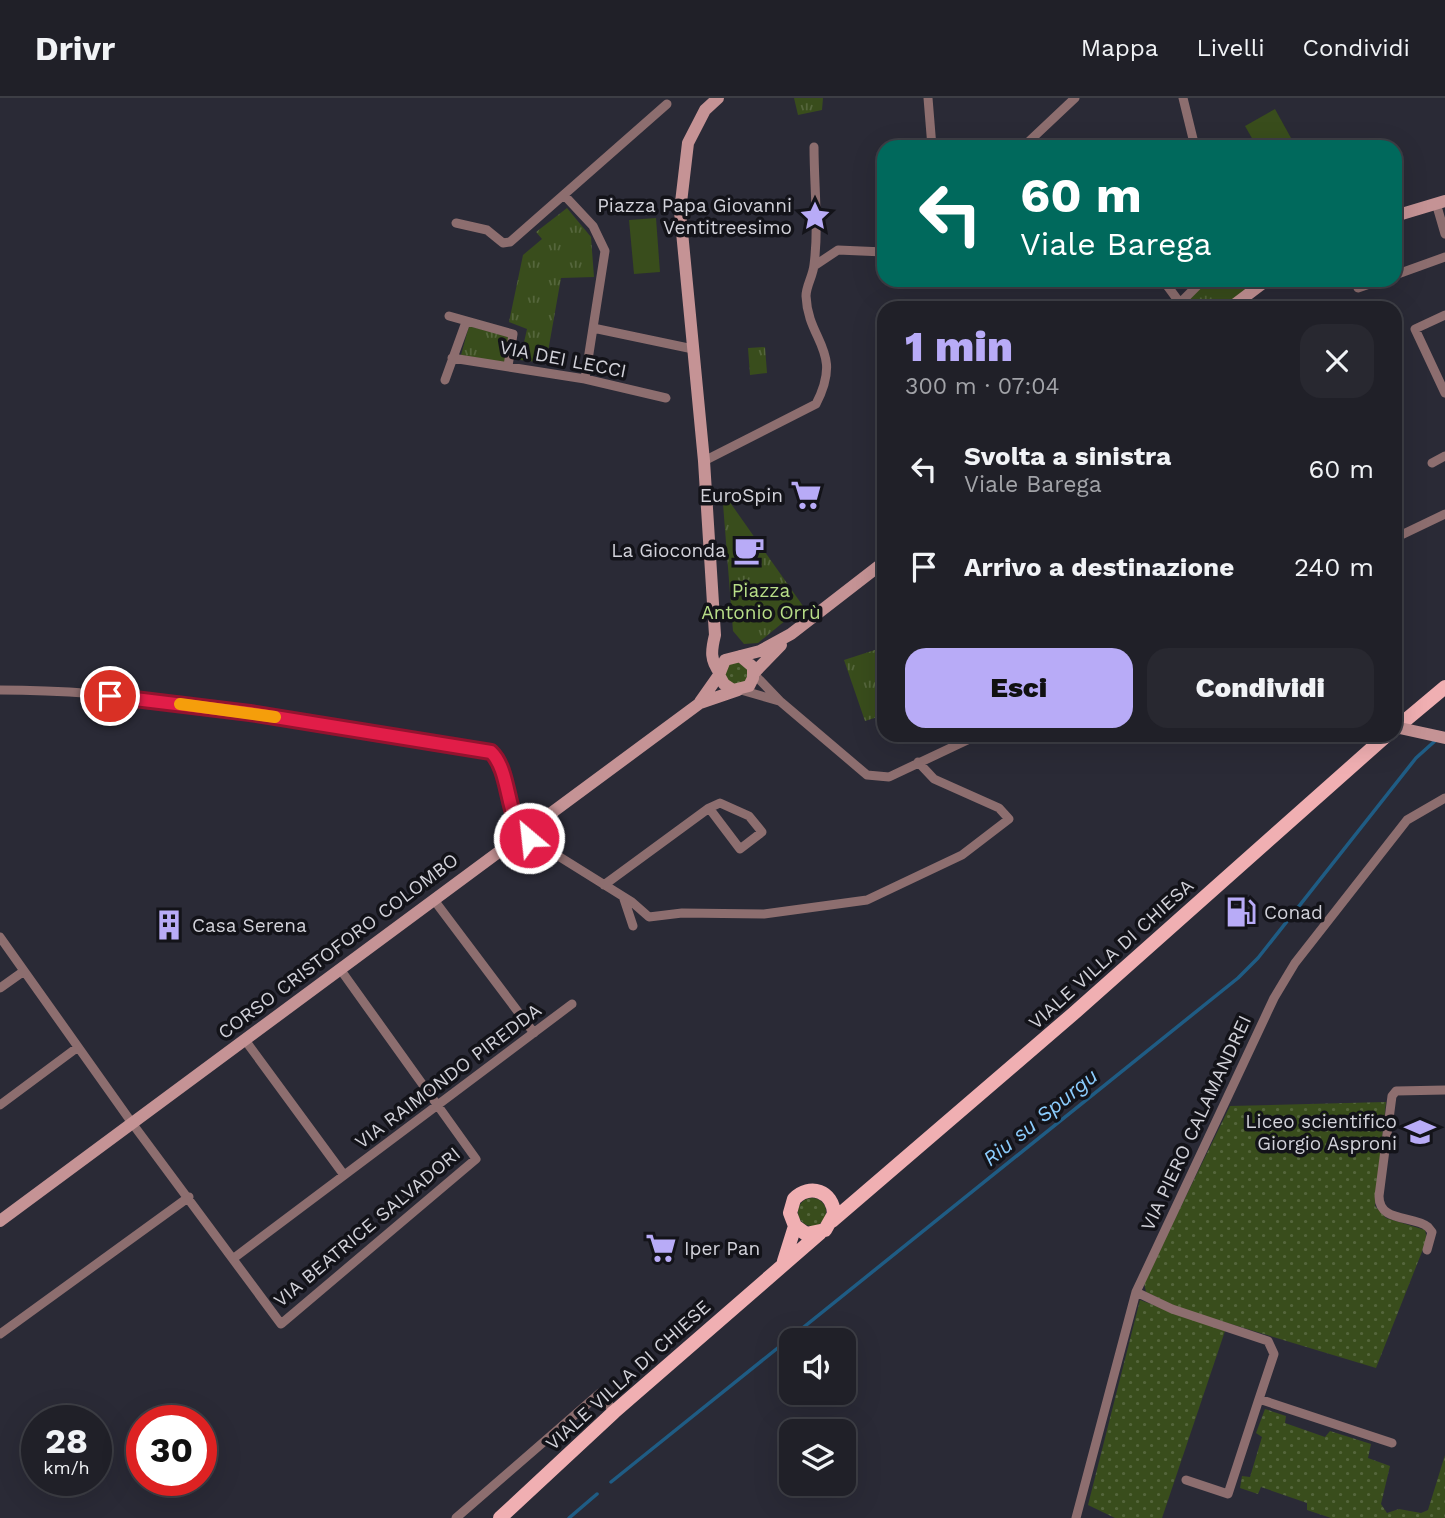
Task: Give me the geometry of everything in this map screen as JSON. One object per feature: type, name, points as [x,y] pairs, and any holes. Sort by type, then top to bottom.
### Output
[{"type":"main road","points":[[1402,722],[1445,687]]},
{"type":"main road","name":"VIALE VILLA DI CHIESA","points":[[783,1262],[1073,1014],[1379,742]]},
{"type":"main road","points":[[820,1233],[806,1234],[795,1226],[790,1213],[799,1194],[812,1189],[831,1200],[834,1207],[832,1221]]},
{"type":"main road","points":[[831,1200],[857,1198]]},
{"type":"main road","points":[[783,1262],[795,1226]]},
{"type":"main road","name":"VIALE VILLA DI CHIESE","points":[[500,1518],[614,1412],[783,1262]]},
{"type":"street","points":[[718,98],[705,110],[688,143],[680,211],[704,461],[715,635],[713,663],[728,688],[781,702]]},
{"type":"street","points":[[929,98],[932,140]]},
{"type":"street","points":[[1030,140],[1075,98]]},
{"type":"street","points":[[1183,98],[1193,140]]},
{"type":"street","points":[[456,223],[487,230],[503,243],[510,243],[667,104]]},
{"type":"street","points":[[704,461],[816,404],[823,389],[827,370],[826,349],[808,310],[806,294],[814,265],[814,147]]},
{"type":"street","points":[[564,195],[593,226],[603,243],[605,259],[585,379]]},
{"type":"street","points":[[1402,214],[1440,202],[1445,234]]},
{"type":"street","points":[[814,265],[838,250],[877,252]]},
{"type":"street","points":[[1402,272],[1445,257]]},
{"type":"street","points":[[1182,301],[1196,287]]},
{"type":"street","points":[[1241,301],[1258,287]]},
{"type":"street","points":[[1445,315],[1415,329],[1445,393]]},
{"type":"street","points":[[449,316],[513,334],[508,366]]},
{"type":"street","points":[[445,380],[466,322]]},
{"type":"street","points":[[593,328],[693,349]]},
{"type":"street","name":"VIA DEI LECCI","points":[[452,358],[585,379],[666,398]]},
{"type":"street","points":[[1432,463],[1445,456]]},
{"type":"street","points":[[1402,535],[1445,514]]},
{"type":"street","points":[[737,655],[760,651],[791,634],[877,567]]},
{"type":"street","points":[[816,617],[821,619],[877,576]]},
{"type":"street","points":[[739,690],[749,686],[754,673],[791,634]]},
{"type":"street","points":[[715,635],[724,649],[750,662],[754,673],[781,702],[867,775],[888,776],[962,742]]},
{"type":"street","name":"CORSO CRISTOFORO COLOMBO","points":[[700,703],[720,674],[725,660],[737,655]]},
{"type":"street","points":[[0,690],[64,690],[250,713],[491,752],[501,762],[507,792],[523,834],[649,917],[758,914],[867,900],[962,855],[1009,819],[999,808],[934,779],[918,762]]},
{"type":"street","name":"CORSO CRISTOFORO COLOMBO","points":[[0,1222],[700,703],[739,690]]},
{"type":"street","points":[[1402,729],[1445,738]]},
{"type":"street","name":"VIA PIERO CALAMANDREI","points":[[1076,1518],[1136,1292],[1274,998],[1295,963],[1407,820],[1445,798]]},
{"type":"street","points":[[604,885],[709,808],[720,803],[749,816],[762,832],[740,849],[709,808]]},
{"type":"street","points":[[434,900],[534,1033]]},
{"type":"street","points":[[624,900],[633,926]]},
{"type":"street","name":"VIA BEATRICE SALVADORI","points":[[0,937],[132,1123],[281,1324],[476,1159],[437,1106]]},
{"type":"street","points":[[340,969],[437,1106]]},
{"type":"street","points":[[0,988],[24,971]]},
{"type":"street","name":"VIA RAIMONDO PIREDDA","points":[[234,1258],[572,1004]]},
{"type":"street","points":[[245,1040],[344,1175]]},
{"type":"street","points":[[0,1105],[78,1047]]},
{"type":"street","points":[[1427,1250],[1432,1232],[1428,1227],[1389,1214],[1381,1205],[1379,1196],[1392,1096],[1396,1091],[1445,1090]]},
{"type":"street","points":[[0,1334],[189,1197]]},
{"type":"street","points":[[1136,1292],[1172,1309],[1268,1341],[1274,1354],[1228,1493],[1186,1480]]},
{"type":"street","points":[[456,1518],[600,1394],[614,1412]]},
{"type":"street","points":[[1259,1399],[1392,1443]]},
{"type":"green space","points":[[794,98],[823,98],[822,110],[798,115]]},
{"type":"green space","points":[[1275,109],[1292,140],[1253,140],[1245,126]]},
{"type":"green space","points":[[567,208],[591,237],[594,277],[561,278],[546,363],[520,360],[527,329],[509,322],[523,255],[542,239],[536,232]]},
{"type":"green space","points":[[656,218],[660,272],[634,274],[629,220]]},
{"type":"green space","points":[[1201,287],[1253,287],[1235,301],[1185,301]]},
{"type":"green space","points":[[469,326],[510,337],[505,363],[461,355]]},
{"type":"green space","points":[[765,347],[767,373],[750,375],[748,348]]},
{"type":"green space","name":"Piazza Antonio Orrù","points":[[722,491],[803,606],[758,643],[744,644],[733,631]]},
{"type":"green space","points":[[877,649],[877,717],[865,721],[844,660]]},
{"type":"green space","points":[[734,659],[751,672],[743,685],[728,684],[723,669]]},
{"type":"green space","points":[[1386,1102],[1375,1206],[1386,1218],[1425,1230],[1427,1239],[1376,1368],[1181,1309],[1146,1292],[1144,1283],[1230,1106]]},
{"type":"green space","points":[[812,1198],[822,1202],[826,1212],[822,1222],[812,1226],[802,1222],[798,1212],[802,1202]]},
{"type":"green space","points":[[1140,1300],[1225,1331],[1162,1518],[1115,1518],[1088,1505]]},
{"type":"green space","points":[[1265,1409],[1286,1416],[1285,1423],[1325,1437],[1330,1431],[1371,1444],[1368,1458],[1390,1466],[1381,1504],[1387,1513],[1399,1509],[1421,1513],[1428,1510],[1445,1455],[1445,1518],[1331,1518],[1307,1510],[1307,1503],[1261,1487],[1258,1494],[1240,1488],[1242,1476],[1250,1477],[1262,1437],[1256,1433]]},
{"type":"waterway","name":"Riu su Spurgu","points":[[611,1482],[1238,978],[1258,958],[1416,758],[1436,740]]},
{"type":"waterway","name":"Riu su Spurgu","points":[[569,1518],[597,1494]]},
{"type":"slow traffic","points":[[180,704],[275,717]]},
{"type":"place","name":"Piazza Papa Giovanni Ventitreesimo","points":[[815,216]]},
{"type":"place","name":"EuroSpin","points":[[806,495]]},
{"type":"place","name":"La Gioconda","points":[[749,550]]},
{"type":"place","name":"Conad","points":[[1241,912]]},
{"type":"place","name":"Casa Serena","points":[[169,925]]},
{"type":"place","name":"Liceo scientifico Giorgio Asproni","points":[[1420,1132]]},
{"type":"place","name":"Iper Pan","points":[[661,1248]]},
{"type":"route","points":[[110,696],[250,713],[491,752],[501,762],[507,792],[523,834],[529,838]]}]
